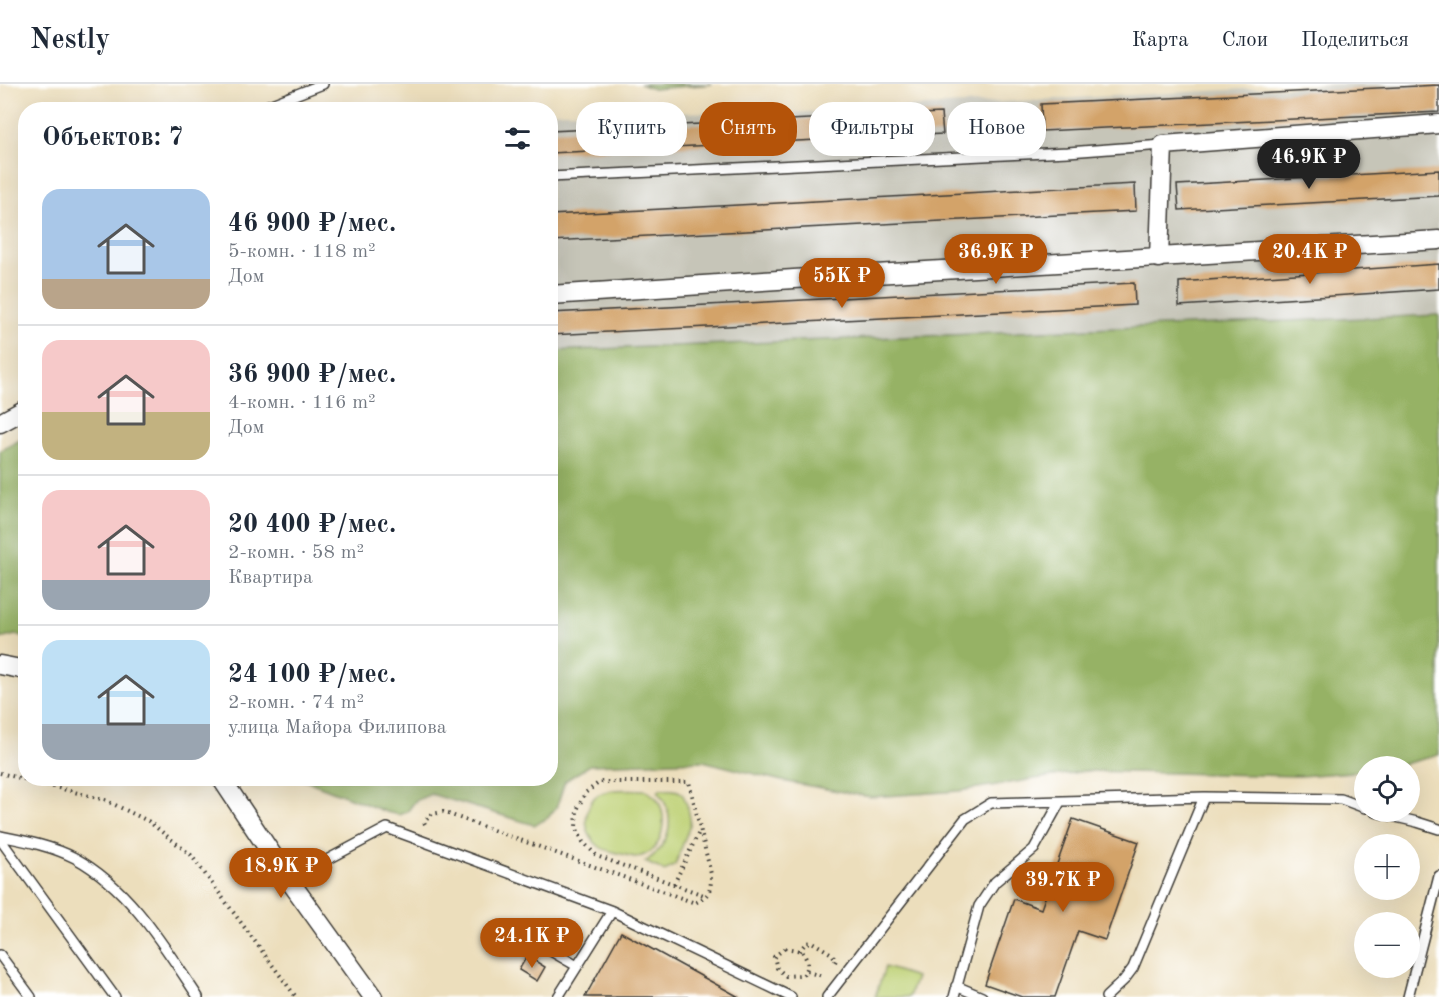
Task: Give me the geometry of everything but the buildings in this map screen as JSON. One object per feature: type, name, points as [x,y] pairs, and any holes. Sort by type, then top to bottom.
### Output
[{"type":"street","points":[[1159,258],[1163,145],[1439,124]]},
{"type":"street","points":[[558,294],[1439,240]]},
{"type":"street","points":[[0,423],[18,413]]},
{"type":"street","points":[[0,665],[18,668]]},
{"type":"street","points":[[227,786],[289,880],[373,997]]},
{"type":"lane","points":[[277,102],[323,84]]},
{"type":"lane","points":[[558,177],[1068,152],[1163,145]]},
{"type":"lane","points":[[1106,997],[1133,968],[1204,797]]},
{"type":"lane","points":[[826,997],[965,819],[992,803],[1204,797],[1341,799],[1354,804]]},
{"type":"lane","points":[[954,997],[979,906],[995,882],[1034,849],[1060,802]]},
{"type":"lane","points":[[1418,822],[1439,830]]},
{"type":"lane","points":[[289,880],[387,828],[612,911],[791,997]]},
{"type":"lane","points":[[0,838],[114,997]]},
{"type":"lane","points":[[0,838],[37,843],[74,857],[103,877],[130,901],[198,997]]},
{"type":"lane","points":[[1408,997],[1439,876]]},
{"type":"lane","points":[[558,997],[612,911]]},
{"type":"lane","points":[[525,936],[577,966]]},
{"type":"lane","points":[[0,955],[31,997]]},
{"type":"lane","points":[[956,986],[982,997]]},
{"type":"path","points":[[0,773],[18,778]]},
{"type":"path","points":[[428,831],[424,822],[432,814],[443,812],[695,903],[706,896],[711,888],[711,874],[689,782],[600,782],[585,793],[577,810],[576,827],[583,842],[597,856],[706,896]]},
{"type":"path","points":[[51,786],[105,800],[148,821],[191,855],[296,997]]},
{"type":"path","points":[[674,884],[700,829]]},
{"type":"path","points":[[799,951],[806,943],[812,942],[832,954],[836,960],[834,966]]},
{"type":"path","points":[[785,948],[799,951],[802,951],[808,962],[808,970],[803,975],[786,976],[777,968],[774,957],[785,948]]},
{"type":"path","points":[[824,976],[829,971]]},
{"type":"shaded area","points":[[1341,84],[1439,84],[1439,314],[558,355],[558,112],[576,112],[576,156],[687,156],[687,113],[699,113],[699,156],[797,156],[797,113],[809,112],[809,156],[935,156],[935,105],[947,105],[947,156],[1046,156],[1046,102],[1000,102]]},
{"type":"green space","points":[[640,84],[712,84],[653,89]]},
{"type":"green space","points":[[1439,315],[1439,755],[1420,760],[1420,756],[1354,756],[1354,772],[1300,776],[1085,771],[959,791],[871,797],[782,781],[703,761],[590,765],[565,781],[557,806],[548,818],[534,825],[431,794],[415,801],[408,811],[399,815],[320,786],[558,786],[558,351]]},
{"type":"green space","points":[[18,441],[18,636],[0,639],[0,451]]},
{"type":"green space","points":[[661,789],[676,790],[682,794],[688,807],[690,822],[675,865],[665,871],[645,862],[660,847],[668,830],[668,811],[658,792]]},
{"type":"green space","points":[[646,790],[657,799],[663,822],[660,838],[651,851],[633,857],[605,850],[595,843],[588,832],[586,820],[588,808],[595,797],[608,791]]},
{"type":"green space","points":[[885,967],[916,977],[909,997],[875,997]]}]
